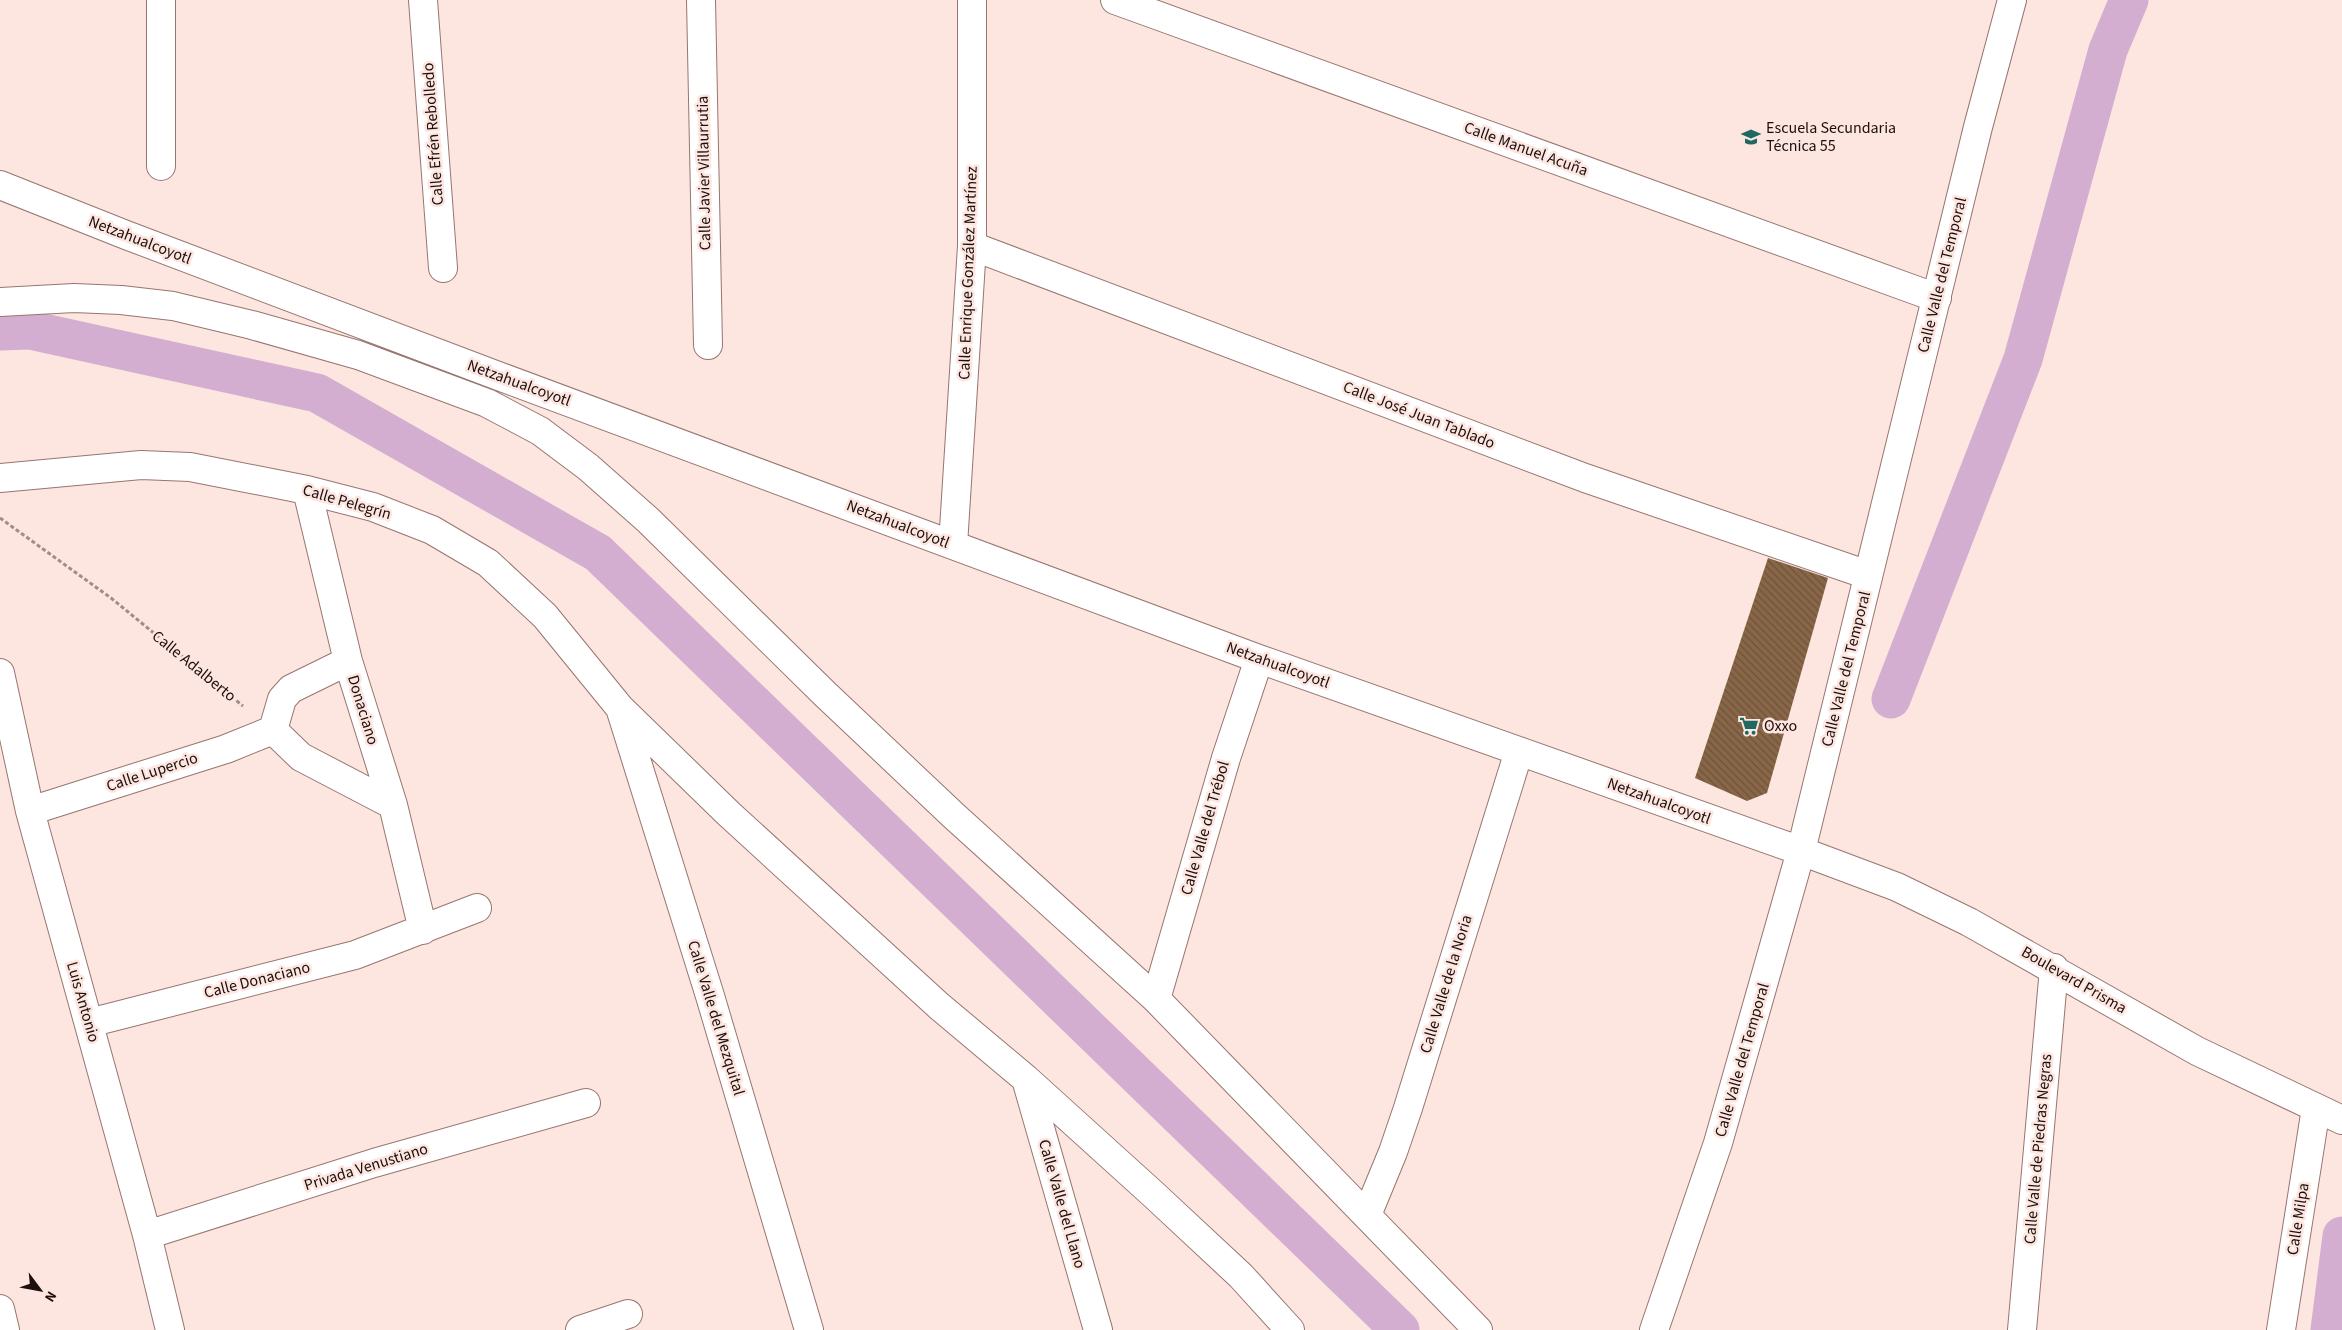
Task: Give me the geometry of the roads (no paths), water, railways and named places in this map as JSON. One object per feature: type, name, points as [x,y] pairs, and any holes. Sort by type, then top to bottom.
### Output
[{"type":"street","points":[[161,0],[161,166]]},
{"type":"street","name":"Calle Efrén Rebolledo","points":[[423,0],[443,268]]},
{"type":"street","name":"Calle Javier Villaurrutia","points":[[701,0],[708,345]]},
{"type":"street","name":"Calle Enrique González Martínez","points":[[953,545],[972,246],[972,0]]},
{"type":"street","name":"Calle Manuel Acuña","points":[[1115,0],[1937,298]]},
{"type":"street","name":"Calle Valle del Temporal","points":[[1654,1330],[1718,1143],[1801,851],[1978,127],[2012,0]]},
{"type":"street","name":"Netzahualcoyotl","points":[[0,185],[126,236],[1259,659],[1801,851]]},
{"type":"street","name":"Calle José Juan Tablado","points":[[972,246],[1585,478],[1868,575]]},
{"type":"street","points":[[0,302],[74,298],[122,300],[173,306],[252,325],[358,355],[487,403],[540,431],[588,467],[648,520],[903,768],[1156,999],[1478,1330]]},
{"type":"street","name":"Calle Pelegrín","points":[[0,478],[141,464],[190,467],[307,490],[373,507],[432,530],[488,563],[545,616],[620,708],[729,814],[939,1006],[1026,1079],[1241,1276],[1290,1330]]},
{"type":"street","name":"Donaciano","points":[[307,490],[348,661],[393,805],[423,930]]},
{"type":"street","name":"Calle Valle del Trébol","points":[[1156,999],[1226,758],[1259,659]]},
{"type":"street","points":[[348,661],[291,689],[282,699],[273,730],[301,757],[393,805]]},
{"type":"street","name":"Luis Antonio","points":[[0,673],[30,811],[147,1235],[170,1330]]},
{"type":"street","name":"Calle Valle del Mezquital","points":[[620,708],[710,996],[808,1330]]},
{"type":"street","name":"Calle Lupercio","points":[[30,811],[218,751],[273,730]]},
{"type":"street","name":"Calle Valle de la Noria","points":[[1367,1215],[1393,1152],[1408,1108],[1519,751]]},
{"type":"street","name":"Boulevard Prisma","points":[[1801,851],[1897,887],[1969,922],[2054,968],[2197,1051],[2342,1120]]},
{"type":"street","name":"Calle Donaciano","points":[[89,1023],[355,956],[477,908]]},
{"type":"street","name":"Calle Valle de Piedras Negras","points":[[2022,1330],[2054,968]]},
{"type":"street","name":"Calle Valle del Llano","points":[[1026,1079],[1098,1330]]},
{"type":"street","name":"Privada Venustiano","points":[[147,1235],[374,1163],[586,1102]]},
{"type":"street","name":"Calle Milpa","points":[[2281,1330],[2316,1108]]},
{"type":"street","points":[[0,1310],[5,1330]]},
{"type":"street","points":[[580,1330],[628,1314]]},
{"type":"waterway","points":[[1891,699],[2023,359],[2108,50],[2129,0]]},
{"type":"waterway","points":[[0,331],[30,330],[317,393],[598,553],[1400,1330]]},
{"type":"waterway","points":[[2330,1330],[2342,1236]]},
{"type":"place","name":"Escuela Secundaria Técnica 55","points":[[1751,137]]},
{"type":"place","name":"Oxxo","points":[[1749,726]]}]
